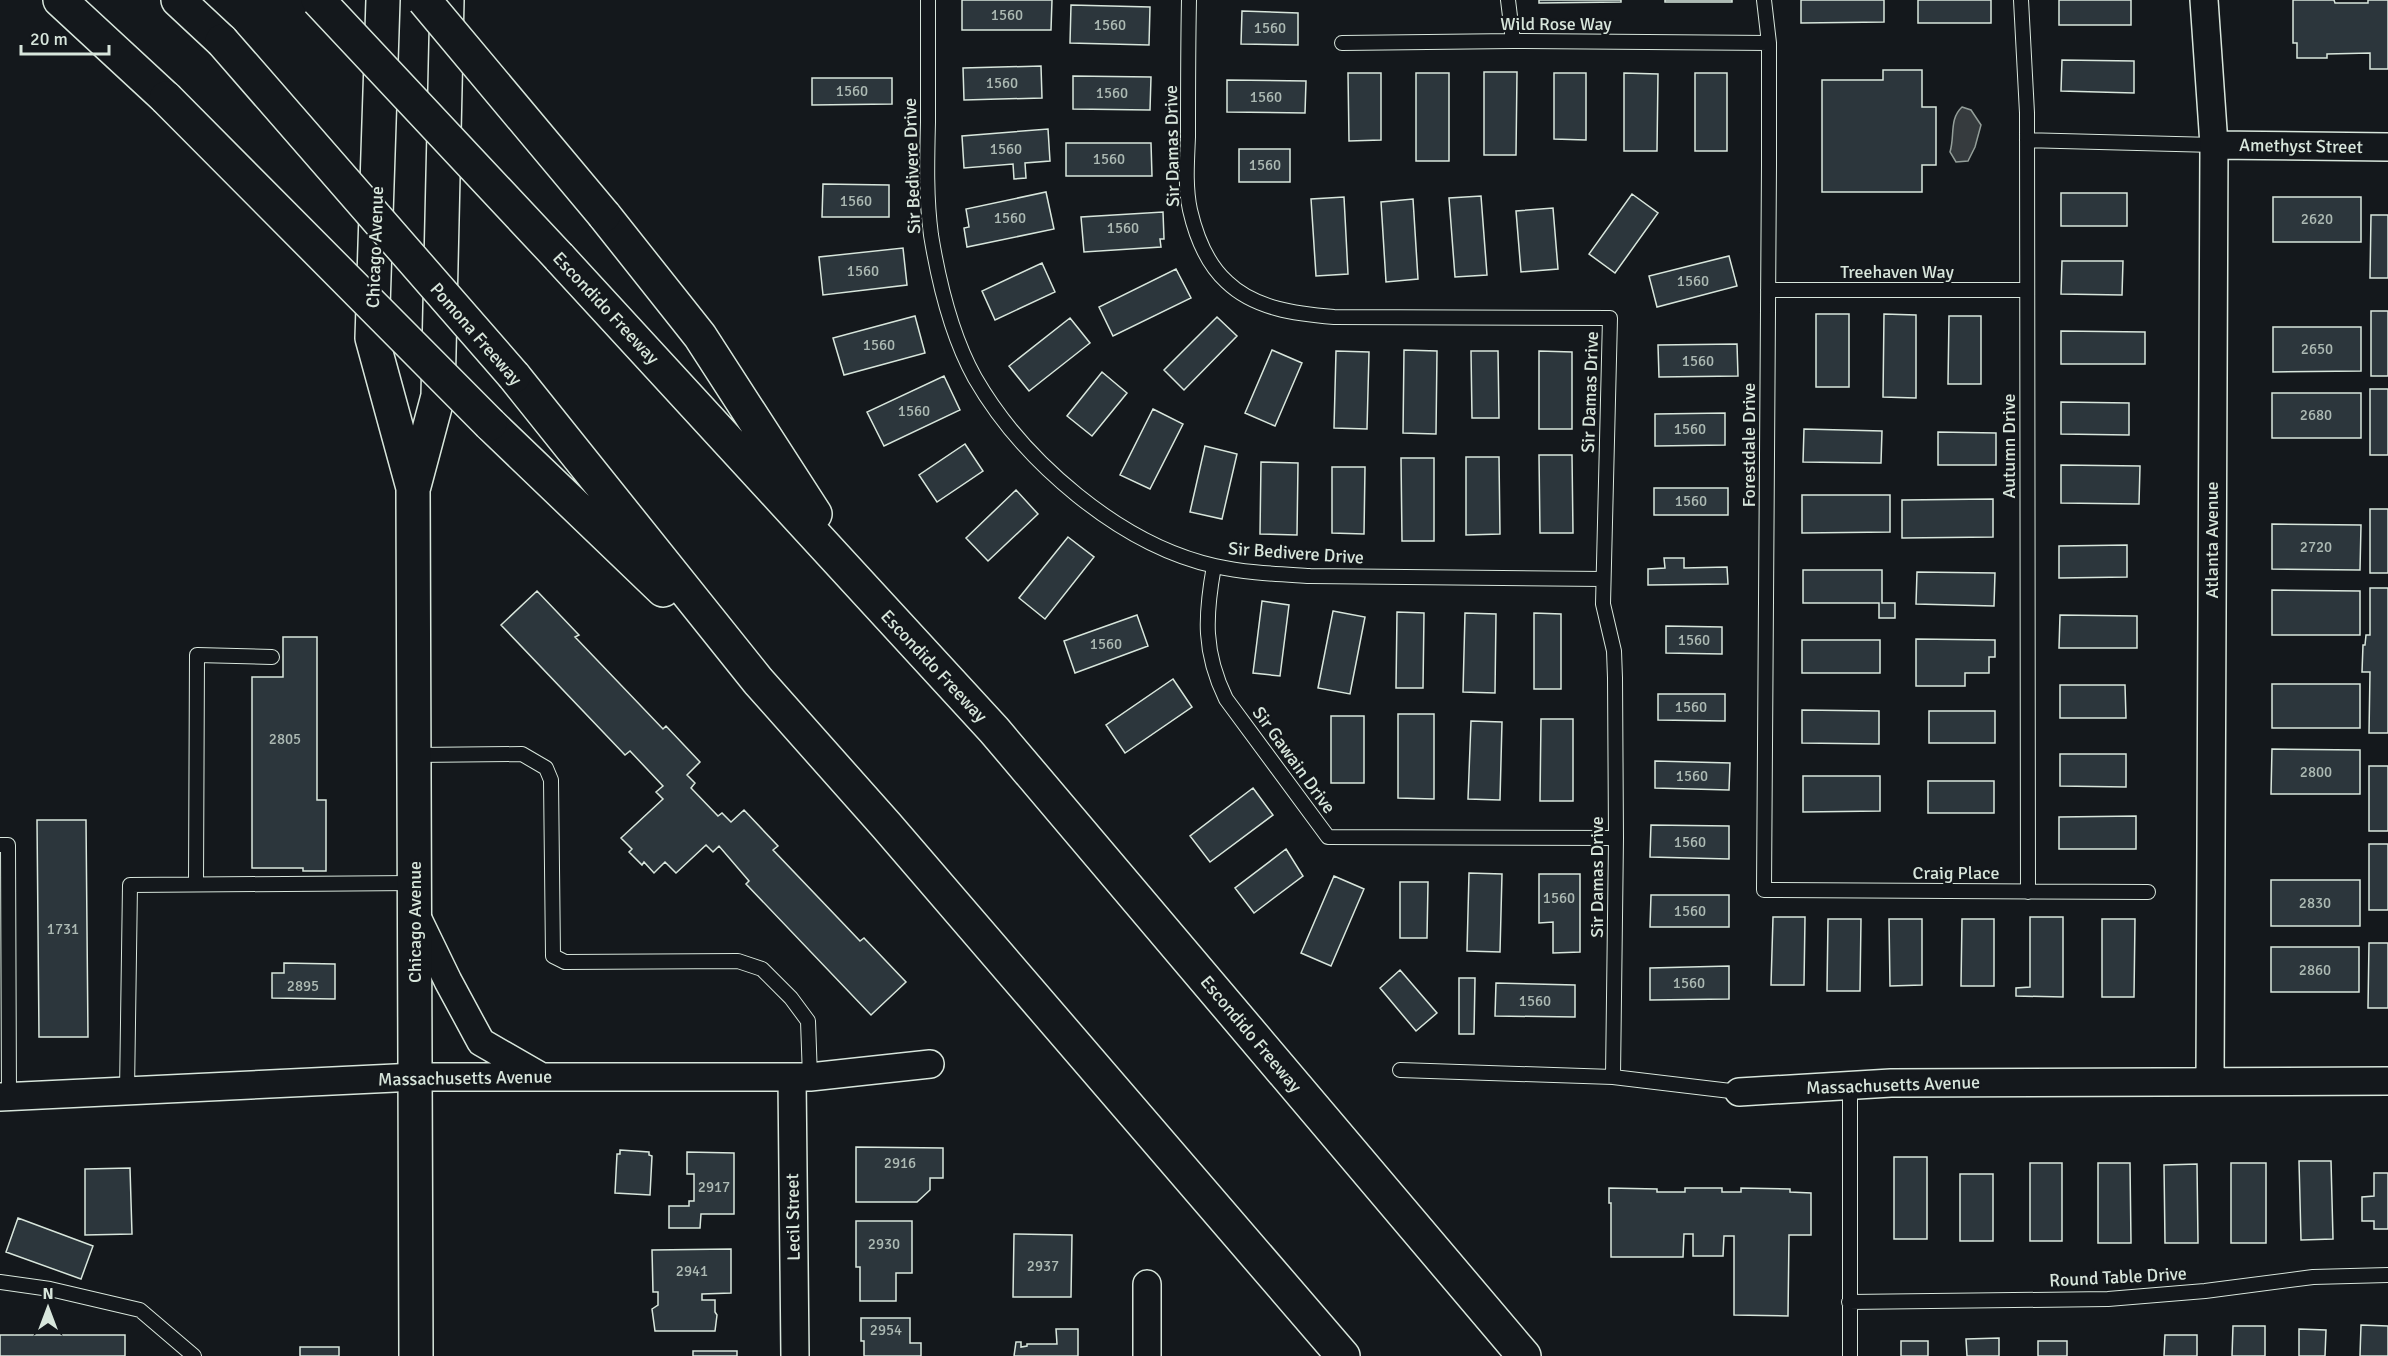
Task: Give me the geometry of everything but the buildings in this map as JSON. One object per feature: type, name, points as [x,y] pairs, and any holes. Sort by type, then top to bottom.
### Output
[{"type":"main road","points":[[60,0],[166,98],[490,424],[758,681],[886,825],[1343,1356]]},
{"type":"main road","name":"Pomona Freeway","points":[[178,0],[222,41],[514,376],[758,681]]},
{"type":"main road","name":"Escondido Freeway","points":[[318,0],[559,257],[994,730],[1524,1356]]},
{"type":"main road","name":"Chicago Avenue","points":[[383,0],[372,338],[413,488],[416,1356]]},
{"type":"main road","points":[[424,0],[604,215],[700,336],[867,593]]},
{"type":"main road","name":"Chicago Avenue","points":[[413,488],[438,396],[447,0]]},
{"type":"street","name":"Atlanta Avenue","points":[[2204,0],[2214,145],[2210,1081]]},
{"type":"street","name":"Amethyst Street","points":[[2214,145],[2388,147]]},
{"type":"street","points":[[415,898],[448,981],[481,1042],[541,1077]]},
{"type":"street","name":"Massachusetts Avenue","points":[[5,1097],[416,1077],[801,1078],[930,1064]]},
{"type":"street","name":"Lecil Street","points":[[795,1356],[801,1078]]},
{"type":"street","name":"Massachusetts Avenue","points":[[1739,1092],[1850,1084],[2388,1081]]},
{"type":"street","points":[[1147,1284],[1147,1356]]},
{"type":"lane","name":"Sir Bedivere Drive","points":[[928,0],[927,185],[931,233],[939,278],[952,325],[975,377],[1009,428],[1032,453],[1074,491],[1114,521],[1162,548],[1214,566],[1261,573],[1310,576],[1603,579]]},
{"type":"lane","name":"Sir Damas Drive","points":[[1189,0],[1187,172],[1190,208],[1200,242],[1214,268],[1228,284],[1258,302],[1293,313],[1323,316],[1610,318],[1603,604],[1614,651],[1616,838],[1613,1077]]},
{"type":"lane","points":[[1508,0],[1513,41]]},
{"type":"lane","name":"Forestdale Drive","points":[[1764,0],[1769,43],[1764,890]]},
{"type":"lane","name":"Autumn Drive","points":[[2021,0],[2026,140],[2028,892]]},
{"type":"lane","name":"Wild Rose Way","points":[[1342,43],[1513,41],[1769,43]]},
{"type":"lane","points":[[2026,140],[2214,145]]},
{"type":"lane","name":"Treehaven Way","points":[[1768,290],[2027,290]]},
{"type":"lane","name":"Sir Gawain Drive","points":[[1214,566],[1208,604],[1207,632],[1215,677],[1226,699],[1328,837],[1616,838]]},
{"type":"lane","points":[[196,884],[197,655],[272,657]]},
{"type":"lane","points":[[415,754],[522,754],[546,768],[551,780],[553,956],[565,962],[738,961],[762,969],[791,998],[808,1021],[801,1078]]},
{"type":"lane","points":[[0,845],[8,844],[5,1097]]},
{"type":"lane","points":[[127,1091],[129,889],[134,884],[196,884],[415,898]]},
{"type":"lane","name":"Craig Place","points":[[1764,890],[2148,892]]},
{"type":"lane","name":"Massachusetts Avenue","points":[[1400,1070],[1613,1077],[1739,1092]]},
{"type":"lane","points":[[1850,1084],[1850,1356]]},
{"type":"lane","name":"Round Table Drive","points":[[1849,1302],[2108,1299],[2205,1291],[2313,1277],[2388,1275]]},
{"type":"lane","points":[[0,1282],[50,1289],[140,1310],[194,1356]]},
{"type":"shaded area","points":[[1962,107],[1971,110],[1981,125],[1975,147],[1968,161],[1956,162],[1950,152],[1955,117]]}]
